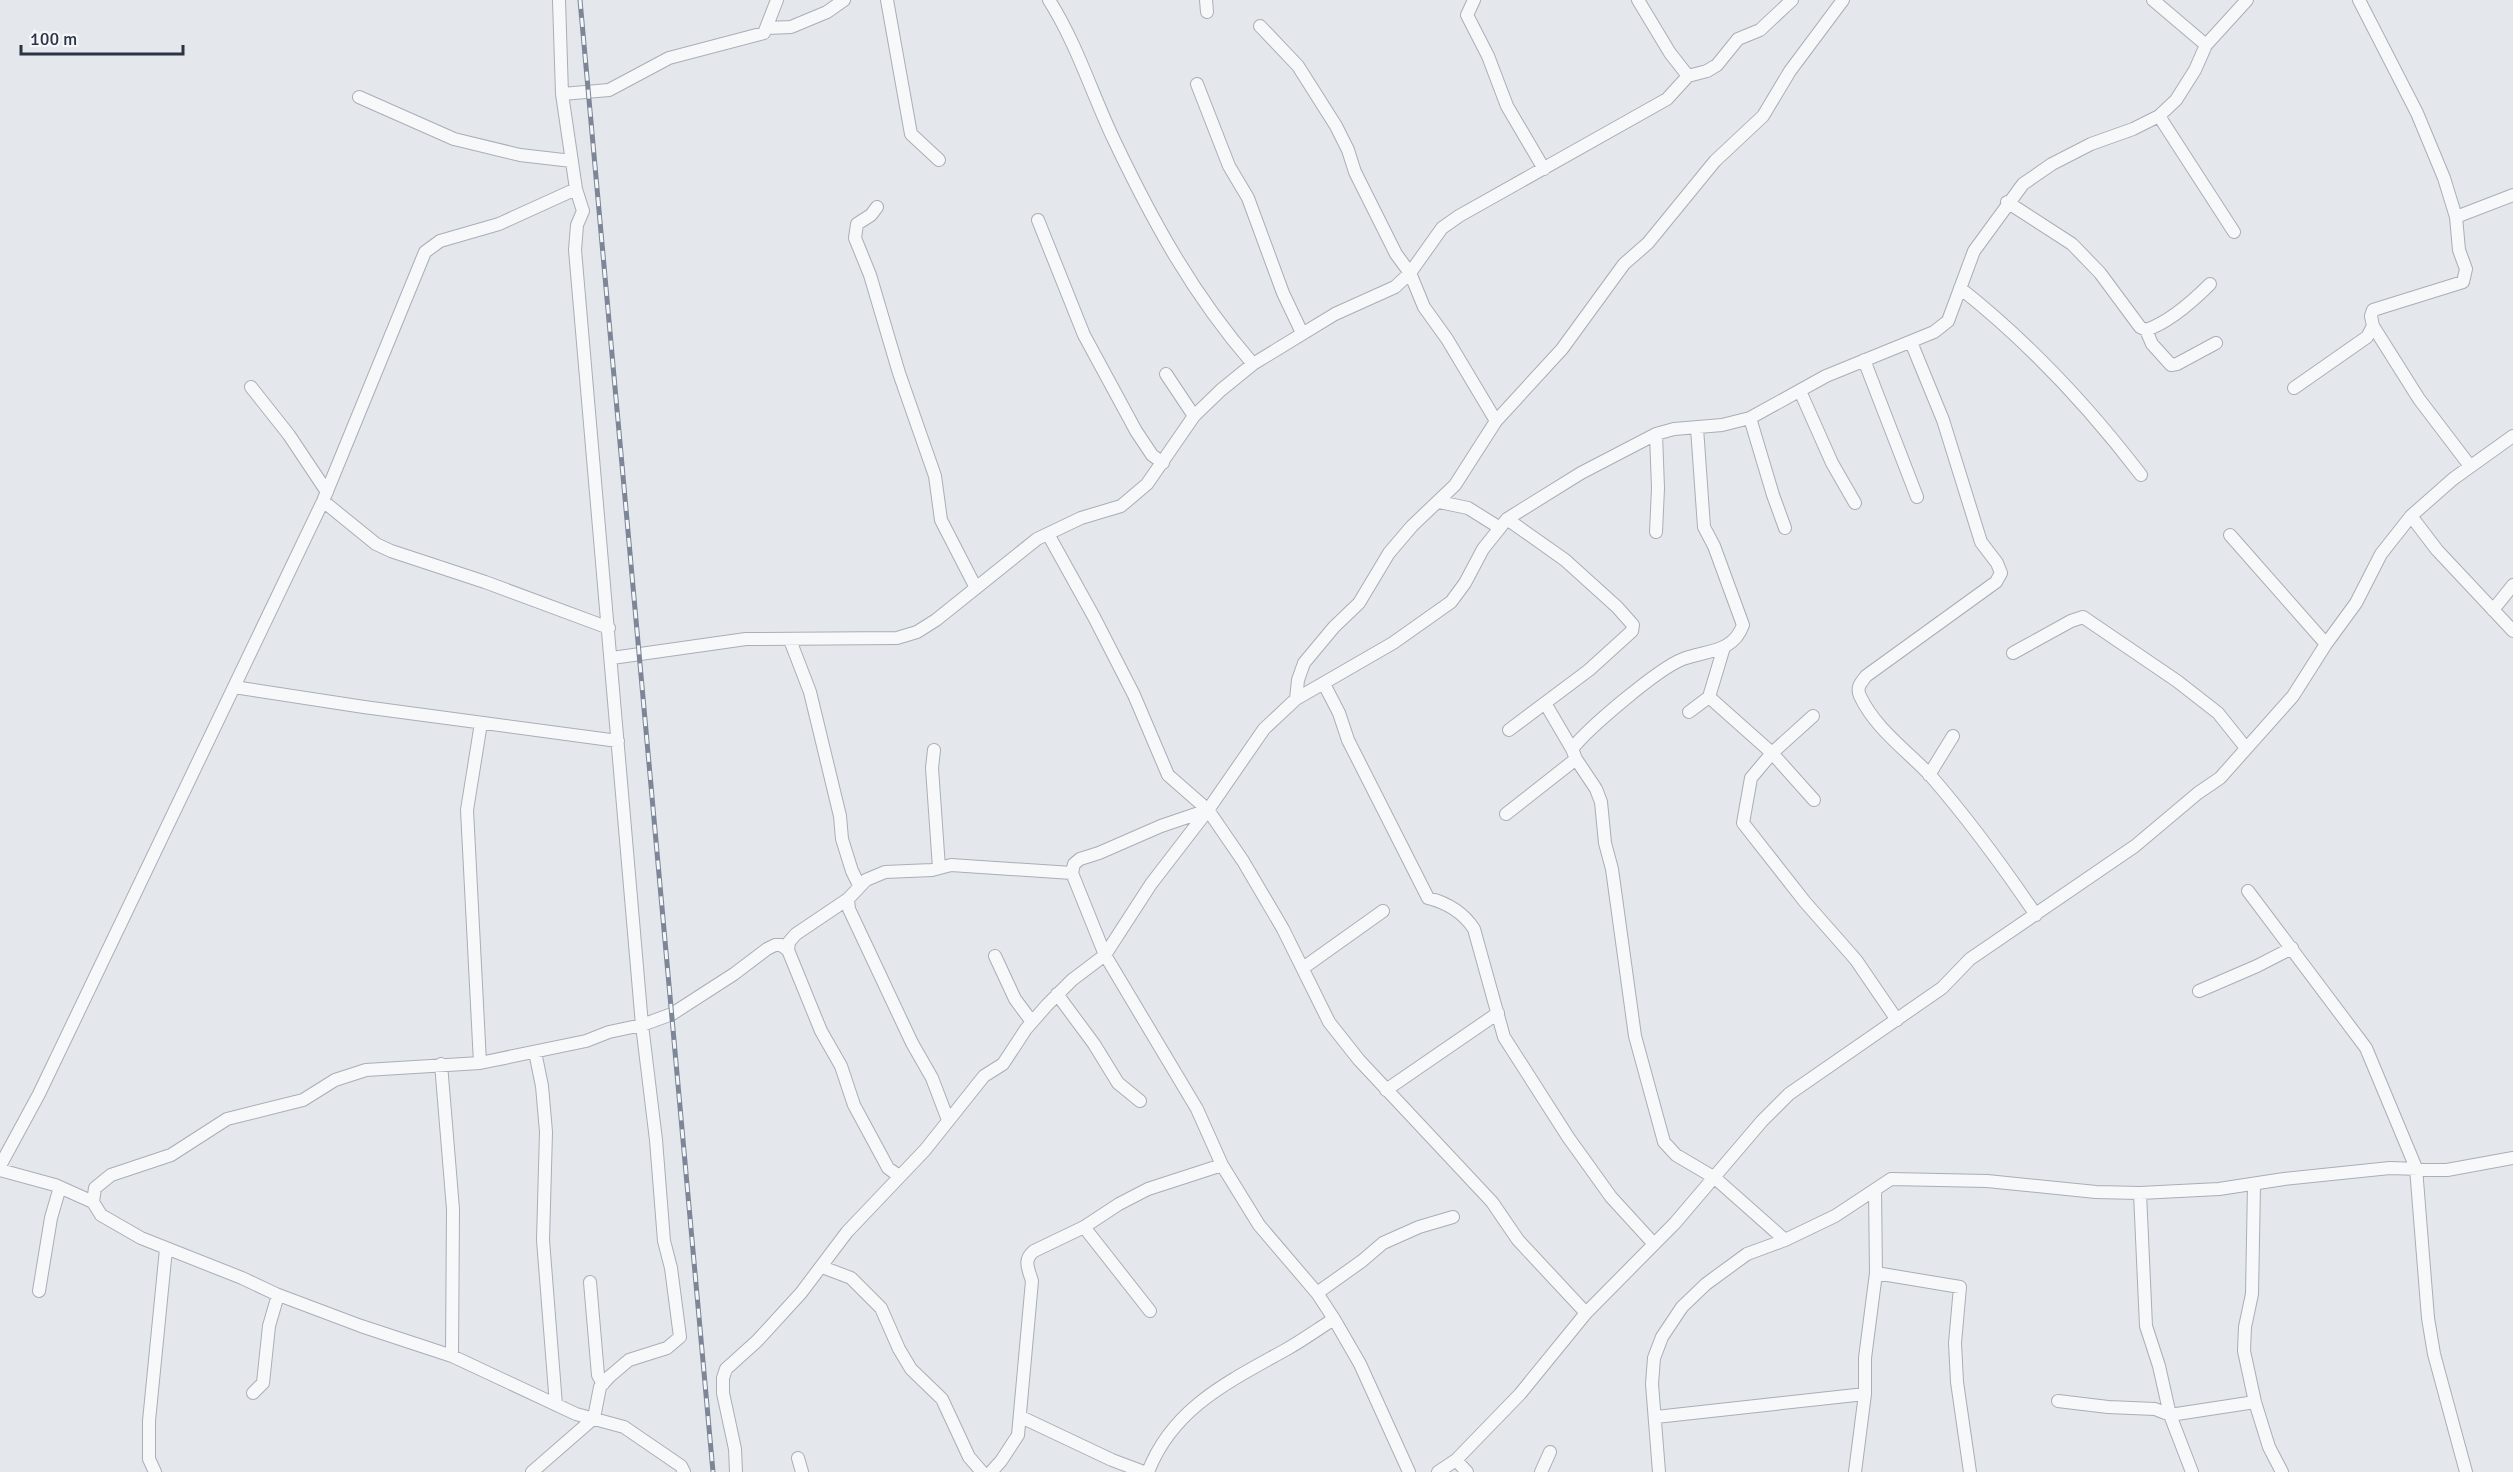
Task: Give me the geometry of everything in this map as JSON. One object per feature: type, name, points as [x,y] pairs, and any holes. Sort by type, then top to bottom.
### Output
[{"type":"street","points":[[532,1472],[594,1418],[600,1387],[629,1360],[667,1348],[680,1337],[671,1268],[664,1241],[656,1140],[642,1025],[575,250],[577,225],[583,211],[576,189],[562,94],[559,0]]},
{"type":"street","points":[[562,94],[609,90],[669,58],[764,33],[777,0]]},
{"type":"street","points":[[766,28],[791,27],[827,12],[844,0]]},
{"type":"street","points":[[887,0],[911,134],[939,160]]},
{"type":"street","points":[[1049,0],[1076,52],[1113,138],[1176,260],[1227,334],[1253,364]]},
{"type":"street","points":[[1474,0],[1467,15],[1488,56],[1507,106],[1544,169]]},
{"type":"street","points":[[1638,0],[1670,53],[1688,76]]},
{"type":"street","points":[[612,658],[746,639],[897,638],[917,632],[1037,539],[1081,518],[1121,506],[1147,484],[1194,416],[1253,364],[1335,314],[1395,287],[1410,273],[1442,228],[1667,99],[1688,76],[1707,71],[1717,64],[1738,39],[1760,30],[1792,0]]},
{"type":"street","points":[[1296,699],[1298,680],[1304,663],[1334,627],[1359,603],[1389,553],[1412,526],[1455,485],[1496,421],[1562,349],[1624,264],[1648,243],[1715,161],[1763,116],[1790,70],[1843,0]]},
{"type":"street","points":[[2154,0],[2206,45]]},
{"type":"street","points":[[736,1472],[735,1449],[723,1394],[723,1378],[726,1369],[757,1341],[822,1267],[847,1232],[925,1150],[984,1076],[1003,1064],[1032,1022],[1057,994],[1106,955],[1151,884],[1208,810],[1264,729],[1296,699],[1393,643],[1451,602],[1465,583],[1483,549],[1503,524],[1581,473],[1656,434],[1674,429],[1722,425],[1750,418],[1826,376],[1934,332],[1948,321],[1974,251],[2007,202],[2023,184],[2052,164],[2091,144],[2133,129],[2159,116],[2176,100],[2195,70],[2206,45],[2247,0]]},
{"type":"street","points":[[2359,0],[2417,114],[2444,178],[2456,217],[2459,250],[2466,269],[2463,282],[2373,310],[2371,316],[2373,326],[2419,399],[2470,466]]},
{"type":"street","points":[[1260,26],[1298,66],[1336,126],[1348,150],[1355,172],[1396,254],[1410,273],[1424,307],[1447,339],[1496,421]]},
{"type":"street","points":[[1197,84],[1229,166],[1248,198],[1283,293],[1302,333]]},
{"type":"street","points":[[359,97],[454,139],[520,154],[572,161]]},
{"type":"street","points":[[2159,116],[2234,232]]},
{"type":"street","points":[[0,1166],[39,1094],[325,496],[425,252],[440,241],[499,224],[576,189]]},
{"type":"street","points":[[2456,217],[2513,195]]},
{"type":"street","points":[[2007,202],[2072,243],[2100,273],[2140,327],[2146,330],[2152,344],[2171,364],[2177,364],[2216,343]]},
{"type":"street","points":[[877,207],[872,215],[857,224],[855,238],[870,275],[899,373],[935,476],[941,520],[976,588]]},
{"type":"street","points":[[1038,220],[1084,335],[1136,432],[1152,455],[1163,463]]},
{"type":"street","points":[[2146,330],[2154,327],[2194,299],[2210,284]]},
{"type":"street","points":[[1960,288],[1986,309],[2058,378],[2110,434],[2141,475]]},
{"type":"street","points":[[2294,388],[2367,337],[2373,326]]},
{"type":"street","points":[[1911,342],[1943,420],[1981,542],[1997,563],[2001,573],[1996,582],[1866,676],[1858,686],[1858,694],[1874,718],[1929,775],[1984,838],[2036,915]]},
{"type":"street","points":[[1864,360],[1917,496]]},
{"type":"street","points":[[1166,374],[1194,416]]},
{"type":"street","points":[[251,387],[289,435],[325,496],[376,543],[391,551],[485,582],[609,628]]},
{"type":"street","points":[[1800,391],[1832,463],[1855,503]]},
{"type":"street","points":[[1750,418],[1785,528]]},
{"type":"street","points":[[1506,814],[1574,754],[1605,717],[1660,673],[1679,661],[1724,647],[1738,638],[1743,625],[1714,546],[1704,527],[1697,428]]},
{"type":"street","points":[[1656,434],[1658,488],[1656,532]]},
{"type":"street","points":[[1438,1472],[1456,1460],[1520,1394],[1586,1313],[1654,1244],[1715,1178],[1762,1121],[1789,1094],[1942,988],[1970,958],[2135,846],[2198,793],[2220,778],[2293,696],[2326,644],[2356,603],[2381,554],[2411,516],[2470,466],[2513,436]]},
{"type":"street","points":[[1439,502],[1468,508],[1503,524],[1565,560],[1617,607],[1633,625],[1632,631],[1589,670],[1509,730]]},
{"type":"street","points":[[2411,516],[2437,550],[2513,631]]},
{"type":"street","points":[[1048,534],[1134,695],[1168,775],[1208,810],[1243,861],[1303,968],[1329,1022],[1386,1090],[1492,1202],[1518,1240],[1586,1313]]},
{"type":"street","points":[[2230,535],[2326,644]]},
{"type":"street","points":[[2493,610],[2513,585]]},
{"type":"street","points":[[2013,653],[2071,621],[2083,617],[2177,681],[2218,713],[2246,748]]},
{"type":"street","points":[[790,640],[810,692],[840,816],[842,839],[852,871],[860,885]]},
{"type":"street","points":[[1689,712],[1709,697],[1724,647]]},
{"type":"street","points":[[1324,684],[1340,713],[1348,740],[1428,898],[1444,902],[1457,910],[1474,929],[1504,1037],[1568,1137],[1611,1197],[1654,1244]]},
{"type":"street","points":[[234,687],[618,741]]},
{"type":"street","points":[[1709,697],[1772,753],[1814,800]]},
{"type":"street","points":[[1545,703],[1596,789],[1601,802],[1605,843],[1612,869],[1635,1036],[1664,1142],[1676,1155],[1715,1178],[1785,1240]]},
{"type":"street","points":[[1813,716],[1772,753],[1751,778],[1743,824],[1805,902],[1856,960],[1898,1020]]},
{"type":"street","points":[[480,1063],[467,810],[481,723]]},
{"type":"street","points":[[1929,775],[1953,736]]},
{"type":"street","points":[[934,750],[932,768],[939,868]]},
{"type":"street","points":[[1208,810],[1161,826],[1080,859],[1074,864],[1072,873],[1106,955],[1197,1109],[1222,1165],[1260,1225],[1317,1293],[1335,1319],[1360,1364],[1409,1472]]},
{"type":"street","points":[[898,1176],[888,1168],[854,1105],[840,1066],[821,1031],[788,950],[789,942],[796,934],[848,899],[860,885],[885,872],[939,868],[951,864],[1072,873]]},
{"type":"street","points":[[2248,891],[2366,1048],[2416,1168],[2428,1318],[2434,1354],[2466,1472]]},
{"type":"street","points":[[848,899],[849,909],[912,1043],[932,1078],[948,1120]]},
{"type":"street","points":[[1303,968],[1383,911]]},
{"type":"street","points":[[93,1202],[95,1188],[111,1175],[171,1155],[227,1119],[303,1100],[336,1080],[366,1070],[480,1063],[586,1041],[609,1032],[642,1025],[672,1014],[775,945],[781,945],[788,950]]},
{"type":"street","points":[[2199,991],[2292,948]]},
{"type":"street","points":[[995,956],[1015,999],[1032,1022]]},
{"type":"street","points":[[1057,994],[1094,1044],[1118,1083],[1140,1101]]},
{"type":"street","points":[[1386,1090],[1498,1013]]},
{"type":"street","points":[[535,1052],[542,1086],[546,1132],[543,1240],[556,1405]]},
{"type":"street","points":[[441,1064],[453,1209],[452,1356]]},
{"type":"street","points":[[1659,1472],[1652,1384],[1654,1358],[1662,1337],[1682,1307],[1706,1284],[1747,1254],[1785,1240],[1835,1216],[1891,1179],[1987,1181],[2096,1192],[2140,1193],[2254,1185],[2284,1179],[2390,1168],[2447,1170],[2512,1162]]},
{"type":"street","points":[[991,1472],[1018,1435],[1032,1281],[1027,1263],[1028,1256],[1084,1227],[1119,1204],[1148,1189],[1222,1165]]},
{"type":"street","points":[[0,1170],[60,1187],[93,1202],[101,1215],[141,1238],[166,1249],[242,1278],[278,1295],[452,1356],[556,1405],[624,1427],[681,1466],[684,1472]]},
{"type":"street","points":[[2254,1185],[2252,1294],[2245,1327],[2244,1351],[2255,1402],[2269,1446],[2282,1472]]},
{"type":"street","points":[[39,1291],[51,1218],[60,1187]]},
{"type":"street","points":[[1856,1472],[1864,1394],[1865,1358],[1876,1273],[1875,1190]]},
{"type":"street","points":[[2140,1193],[2146,1326],[2159,1366],[2170,1415],[2192,1472]]},
{"type":"street","points":[[1317,1293],[1362,1262],[1383,1243],[1419,1227],[1453,1217]]},
{"type":"street","points":[[1084,1227],[1150,1311]]},
{"type":"street","points":[[155,1472],[149,1459],[149,1421],[166,1249]]},
{"type":"street","points":[[822,1267],[851,1278],[881,1308],[899,1349],[911,1369],[942,1399],[969,1457],[982,1472]]},
{"type":"street","points":[[1876,1273],[1960,1287],[1955,1343],[1957,1382],[1970,1472]]},
{"type":"street","points":[[590,1282],[598,1375],[603,1384]]},
{"type":"street","points":[[253,1393],[263,1383],[270,1326],[278,1295]]},
{"type":"street","points":[[1021,1417],[1112,1460],[1146,1472],[1170,1432],[1206,1397],[1227,1381],[1289,1348],[1335,1319]]},
{"type":"street","points":[[1656,1417],[1864,1394]]},
{"type":"street","points":[[2058,1401],[2108,1407],[2155,1409],[2170,1415],[2255,1402]]},
{"type":"street","points":[[1541,1472],[1551,1452]]},
{"type":"street","points":[[798,1458],[802,1472]]},
{"type":"street","points":[[1456,1460],[1467,1472]]},
{"type":"railway","points":[[580,0],[713,1472]]}]
